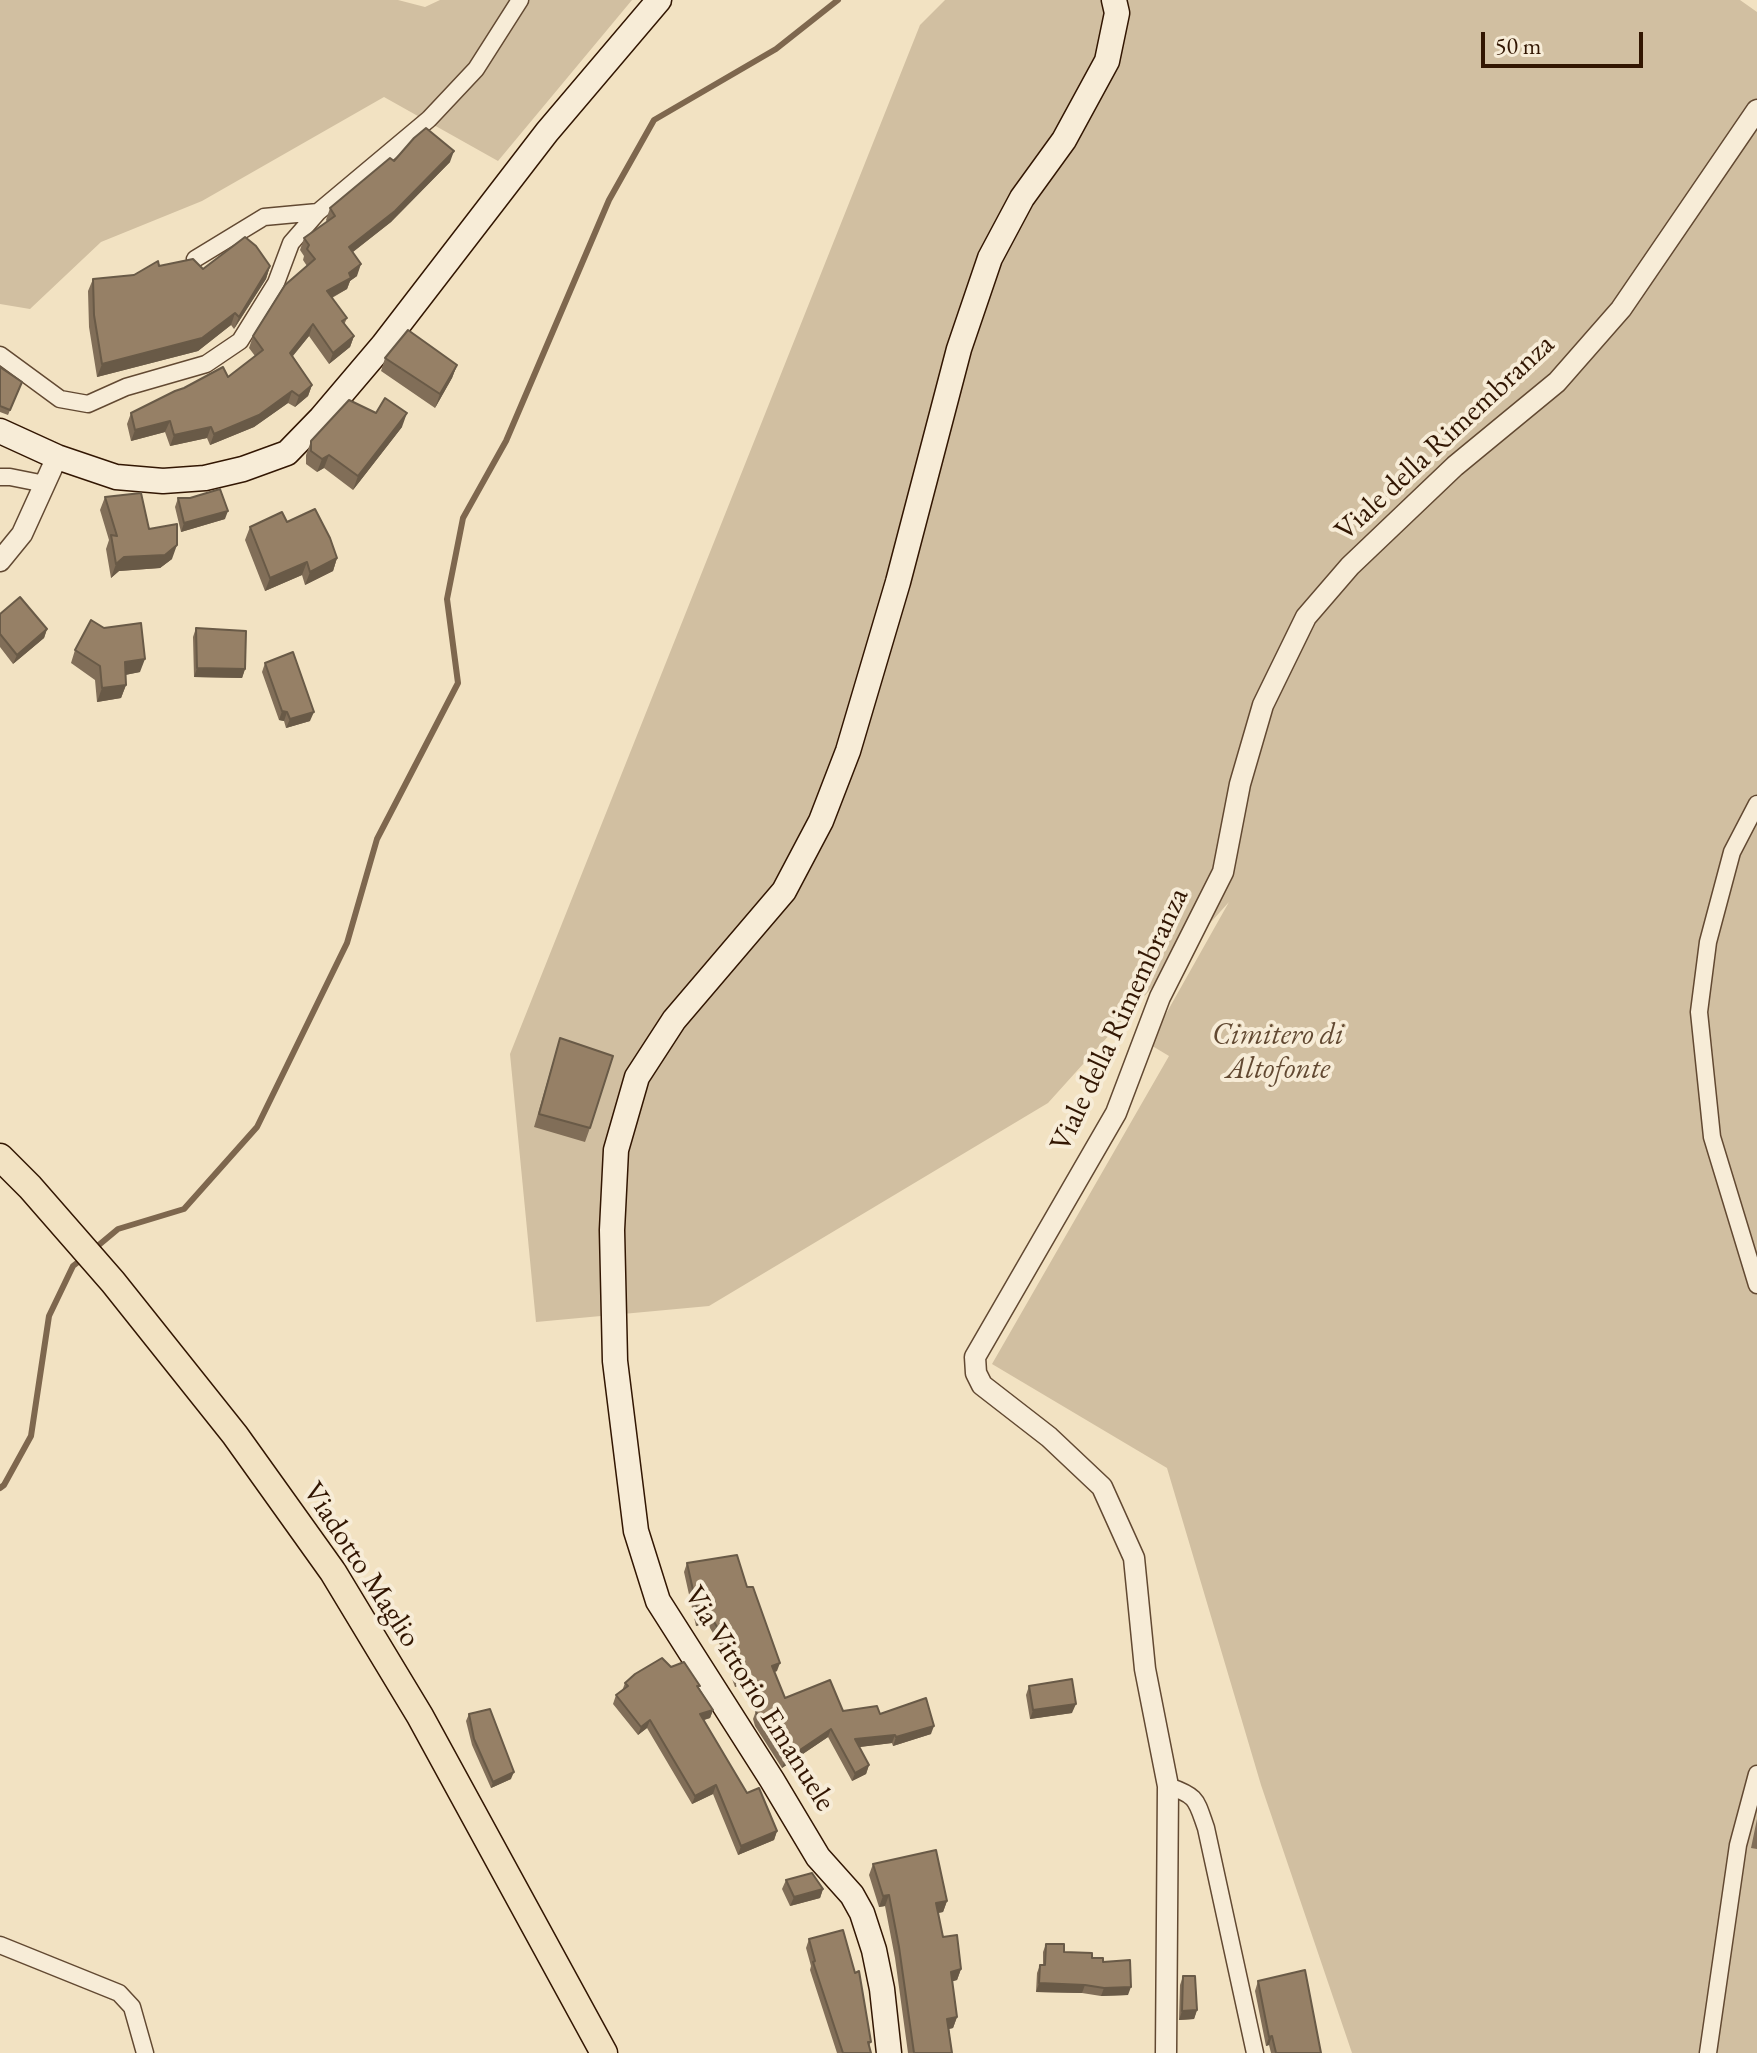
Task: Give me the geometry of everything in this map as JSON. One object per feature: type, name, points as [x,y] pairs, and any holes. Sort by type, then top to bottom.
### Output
[{"type":"main road","points":[[0,431],[57,457],[116,477],[163,481],[205,478],[243,469],[287,453],[383,345],[547,132],[659,0]]},
{"type":"main road","name":"Via Vittorio Emanuele","points":[[889,2053],[882,1989],[862,1913],[852,1895],[818,1857],[658,1601],[636,1531],[615,1361],[612,1230],[616,1150],[637,1077],[674,1020],[784,891],[821,821],[848,751],[865,695],[959,349],[990,258],[1022,198],[1064,140],[1107,61],[1117,13],[1114,0]]},
{"type":"main road","name":"Viadotto Maglio","points":[[0,1157],[113,1282],[235,1435],[333,1572],[420,1716],[604,2053]]},
{"type":"street","points":[[0,355],[60,399],[88,404],[126,387],[206,364],[240,341],[276,283],[291,243],[318,212],[429,119],[476,69],[520,0]]},
{"type":"street","name":"Viale della Rimembranza","points":[[1166,2053],[1168,1786],[1145,1669],[1134,1558],[1102,1487],[1049,1437],[982,1385],[976,1373],[975,1357],[1116,1113],[1160,997],[1223,872],[1240,784],[1263,705],[1306,617],[1350,566],[1455,466],[1557,382],[1621,309],[1757,110]]},
{"type":"street","points":[[195,259],[264,217],[318,212]]},
{"type":"street","points":[[0,561],[22,534],[57,457]]},
{"type":"street","points":[[0,477],[45,484]]},
{"type":"street","points":[[1757,804],[1732,852],[1708,942],[1699,1012],[1712,1137],[1757,1285]]},
{"type":"street","points":[[1708,2053],[1738,1845],[1757,1774]]},
{"type":"street","points":[[1168,1786],[1196,1799],[1206,1828],[1255,2053]]},
{"type":"street","points":[[0,1945],[119,1993],[132,2007],[145,2053]]},
{"type":"green space","points":[[0,0],[398,0],[425,7],[440,0],[632,0],[498,161],[384,97],[202,201],[101,242],[30,309],[0,304]]},
{"type":"green space","name":"Cimitero di Altofonte","points":[[945,0],[1740,0],[1757,12],[1757,2053],[1352,2053],[1261,1785],[1167,1468],[992,1364],[1169,1056],[1149,1044],[1229,902],[1048,1103],[709,1306],[536,1322],[510,1054],[920,25]]},
{"type":"building","points":[[426,128],[454,151],[395,211],[349,247],[361,264],[349,273],[351,278],[327,291],[347,318],[342,321],[354,336],[333,353],[313,324],[290,353],[312,385],[299,396],[292,391],[259,415],[214,434],[211,427],[174,435],[170,421],[135,430],[131,413],[223,367],[228,377],[263,350],[253,336],[285,285],[315,259],[307,249],[309,245],[304,238],[335,216],[330,208],[390,158],[394,161]]},
{"type":"building","points":[[245,237],[256,246],[270,266],[239,317],[235,313],[202,338],[102,364],[94,315],[93,279],[134,275],[158,261],[159,266],[193,259],[203,269]]},
{"type":"building","points":[[408,330],[457,365],[440,394],[385,358]]},
{"type":"building","points":[[0,367],[22,382],[10,410],[0,406]]},
{"type":"building","points":[[385,398],[407,413],[358,476],[329,455],[322,459],[311,451],[311,441],[349,400],[376,413]]},
{"type":"building","points":[[220,489],[228,511],[184,523],[178,498],[190,498]]},
{"type":"building","points":[[141,493],[149,529],[177,524],[177,545],[165,555],[124,557],[116,564],[111,535],[117,536],[105,497]]},
{"type":"building","points":[[315,509],[337,558],[310,572],[307,562],[270,578],[250,527],[282,512],[287,522]]},
{"type":"building","points":[[20,597],[47,629],[17,655],[0,634],[0,614]]},
{"type":"building","points":[[91,620],[104,628],[141,623],[145,659],[125,662],[126,685],[102,688],[100,666],[75,650]]},
{"type":"building","points":[[196,628],[246,631],[245,669],[197,668]]},
{"type":"building","points":[[293,652],[314,712],[290,719],[287,712],[282,711],[265,663]]},
{"type":"building","points":[[560,1038],[613,1056],[590,1128],[539,1114]]},
{"type":"building","points":[[737,1555],[747,1587],[753,1587],[780,1663],[772,1666],[785,1698],[830,1680],[843,1711],[877,1706],[880,1714],[926,1698],[934,1726],[896,1737],[855,1739],[869,1765],[855,1773],[831,1729],[785,1760],[758,1717],[756,1711],[762,1708],[744,1676],[738,1678],[723,1637],[710,1615],[699,1617],[687,1563]]},
{"type":"building","points":[[662,1658],[671,1667],[684,1662],[700,1686],[697,1686],[713,1710],[700,1714],[747,1793],[759,1788],[777,1831],[741,1846],[716,1785],[695,1796],[650,1720],[641,1727],[616,1695],[628,1686],[625,1683],[635,1674]]},
{"type":"building","points":[[1072,1679],[1076,1704],[1033,1710],[1029,1686]]},
{"type":"building","points":[[490,1709],[514,1772],[493,1782],[474,1739],[469,1714]]},
{"type":"building","points":[[936,1850],[947,1901],[936,1903],[943,1937],[957,1935],[961,1969],[951,1972],[957,2017],[947,2019],[952,2053],[914,2053],[889,1895],[883,1896],[873,1864]]},
{"type":"building","points":[[812,1873],[823,1889],[794,1897],[786,1880]]},
{"type":"building","points":[[843,1930],[855,1973],[859,1971],[871,2053],[843,2053],[813,1962],[809,1939]]},
{"type":"building","points":[[1046,1944],[1064,1944],[1064,1952],[1092,1953],[1092,1958],[1103,1958],[1103,1962],[1130,1960],[1131,1987],[1039,1983],[1040,1965],[1045,1965]]},
{"type":"building","points":[[1305,1970],[1321,2053],[1276,2053],[1272,2036],[1269,2037],[1258,1981]]},
{"type":"building","points":[[1183,1976],[1195,1976],[1197,2010],[1182,2011]]},
{"type":"waterway","points":[[94,1249],[118,1229],[184,1209],[257,1127],[347,943],[377,839],[458,683],[447,599],[463,518],[506,441],[609,200],[654,120],[776,49],[838,0]]},
{"type":"waterway","points":[[0,1488],[31,1436],[49,1316],[73,1266],[82,1259]]}]
